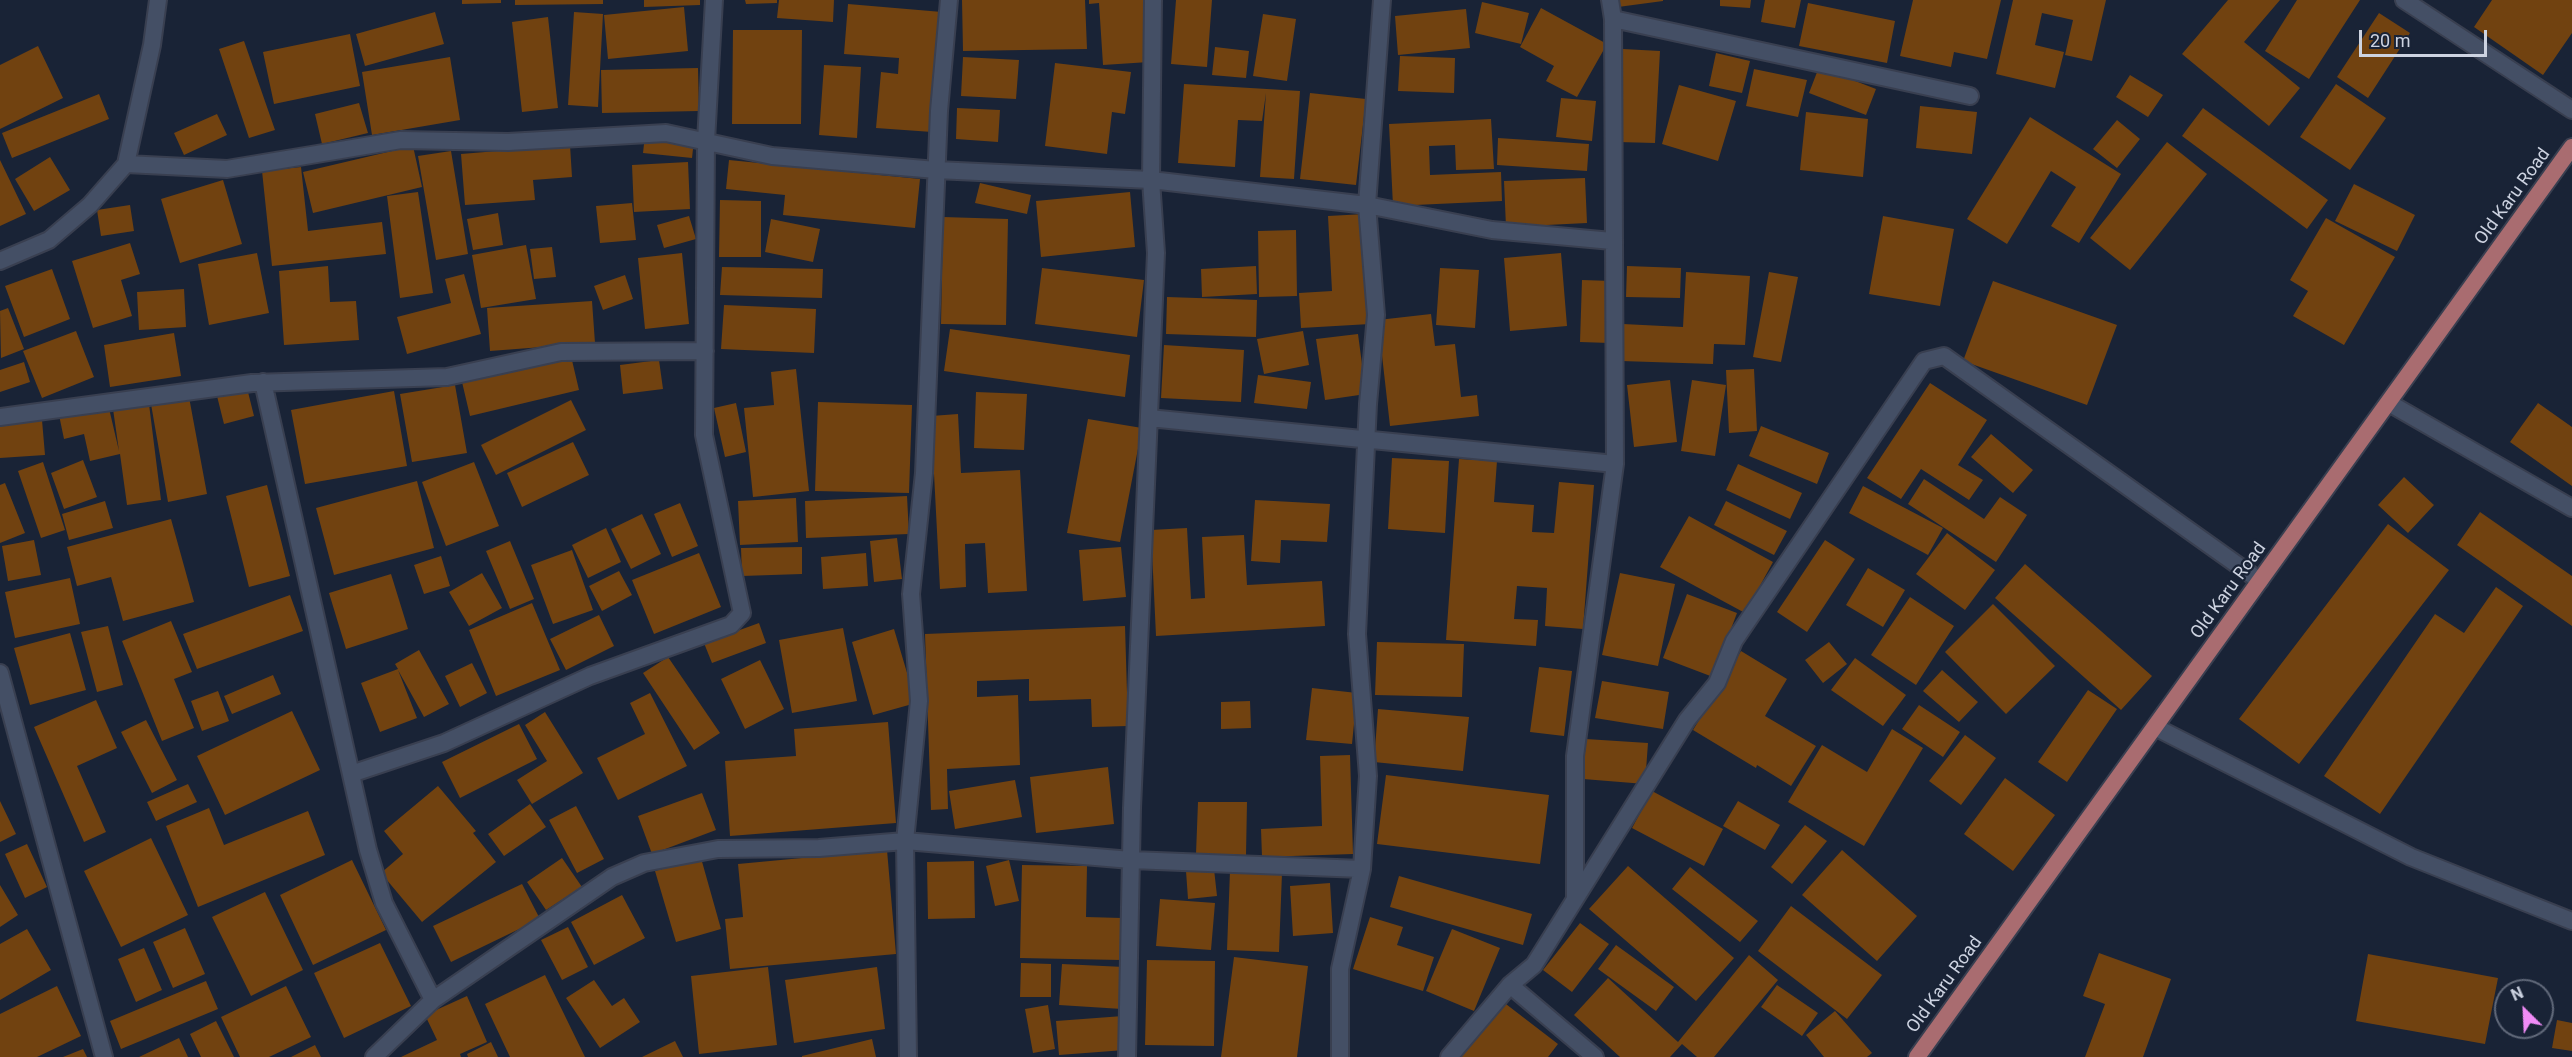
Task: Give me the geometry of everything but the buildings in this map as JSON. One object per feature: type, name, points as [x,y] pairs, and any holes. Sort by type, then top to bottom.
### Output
[{"type":"main road","name":"Old Karu Road","points":[[1917,1057],[2572,147]]},
{"type":"street","points":[[0,261],[49,240],[90,205],[126,164],[152,45],[159,0]]},
{"type":"street","points":[[351,774],[444,743],[590,676],[731,625],[742,613],[704,435],[705,141],[714,0]]},
{"type":"street","points":[[908,1057],[905,841],[919,701],[911,594],[924,473],[939,111],[949,0]]},
{"type":"street","points":[[1127,1057],[1131,860],[1156,253],[1151,180],[1153,0]]},
{"type":"street","points":[[1340,1057],[1340,969],[1362,868],[1368,776],[1357,634],[1366,441],[1376,315],[1367,205],[1382,0]]},
{"type":"street","points":[[1575,900],[1575,756],[1615,464],[1612,241],[1613,20],[1610,0]]},
{"type":"street","points":[[2404,0],[2572,110]]},
{"type":"street","points":[[1613,20],[1970,96]]},
{"type":"street","points":[[126,164],[227,169],[400,140],[508,142],[666,133],[772,156],[936,170],[1151,180],[1367,205],[1492,230],[1612,241]]},
{"type":"street","points":[[0,417],[263,382],[447,377],[561,352],[705,351]]},
{"type":"street","points":[[1449,1057],[1510,985],[1534,964],[1688,720],[1717,683],[1734,641],[1924,361],[1944,356],[2260,581]]},
{"type":"street","points":[[263,382],[368,850],[384,903],[433,1000]]},
{"type":"street","points":[[2389,403],[2572,508]]},
{"type":"street","points":[[1149,418],[1615,464]]},
{"type":"street","points":[[0,673],[104,1057]]},
{"type":"street","points":[[2155,727],[2411,857],[2572,921]]},
{"type":"street","points":[[374,1057],[433,1000],[612,877],[644,863],[718,849],[819,848],[905,841],[1131,860],[1362,868]]},
{"type":"street","points":[[1510,985],[1595,1057]]}]
